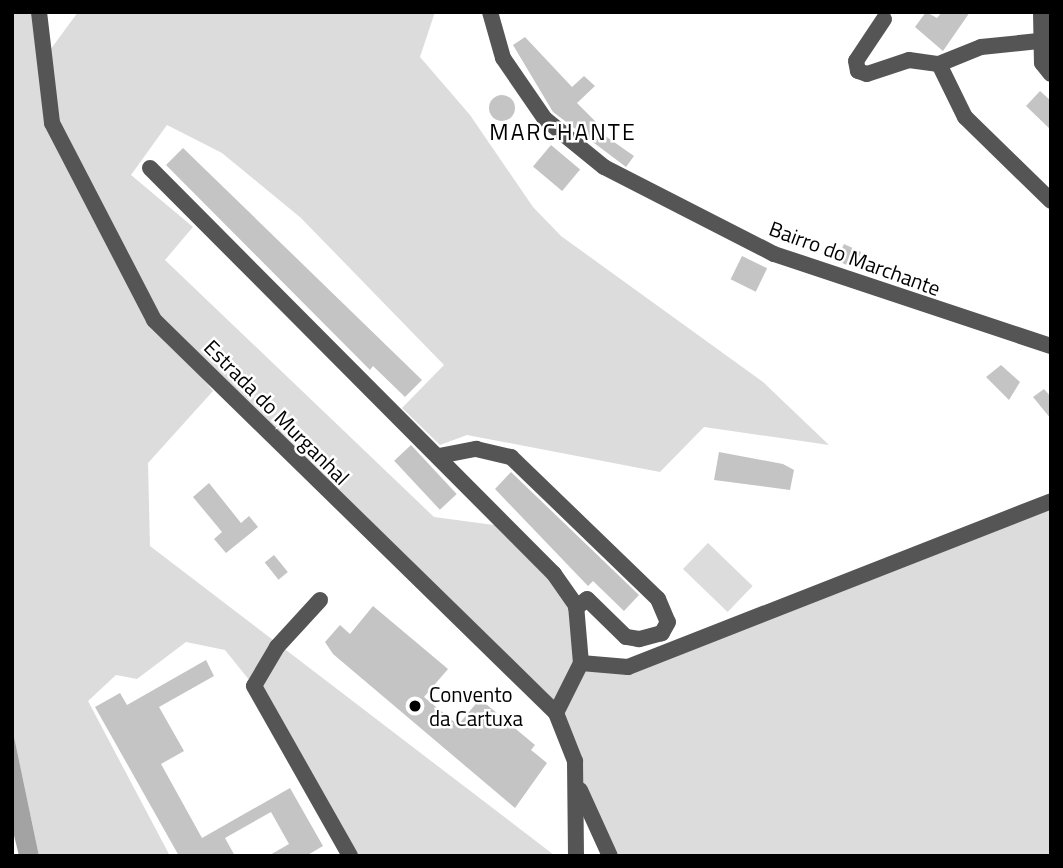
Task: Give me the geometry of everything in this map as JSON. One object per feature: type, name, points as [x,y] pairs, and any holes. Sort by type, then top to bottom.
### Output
[{"type":"street","name":"Estrada do Murganhal","points":[[39,12],[52,123],[154,320],[556,713],[578,785]]},
{"type":"street","name":"Bairro do Marchante","points":[[489,12],[503,58],[545,119],[604,166],[774,254],[1051,346]]},
{"type":"street","points":[[1041,12],[1040,41],[1051,74]]},
{"type":"street","points":[[884,19],[856,61],[858,71],[867,74],[909,60],[939,64],[981,47],[1040,41]]},
{"type":"street","points":[[939,64],[965,117],[1051,201]]},
{"type":"street","points":[[150,168],[554,574],[576,608],[581,663],[556,713]]},
{"type":"street","points":[[439,456],[476,449],[511,457],[658,599],[668,622],[662,633],[639,639],[626,637],[587,599],[576,608]]},
{"type":"street","points":[[581,663],[628,667],[1051,501]]},
{"type":"street","points":[[320,600],[277,647],[254,686],[349,856]]},
{"type":"street","points":[[576,856],[578,785]]},
{"type":"street","points":[[578,785],[611,856]]},
{"type":"shaded area","points":[[12,12],[39,12],[42,61],[78,12],[435,12],[420,57],[470,115],[533,207],[561,236],[763,382],[829,445],[704,427],[660,472],[467,435],[440,445],[402,408],[444,365],[301,218],[222,153],[167,125],[131,175],[193,227],[165,260],[434,517],[509,527],[576,605],[581,663],[628,667],[1051,501],[1051,856],[610,856],[556,713],[161,328],[213,391],[148,463],[150,546],[554,855],[350,856],[254,686],[225,650],[186,642],[137,679],[116,675],[88,701],[170,856],[39,856],[12,727]]},
{"type":"shaded area","points":[[708,543],[753,586],[728,612],[683,569]]},
{"type":"shaded area","points":[[12,727],[39,856],[19,856],[12,827]]},
{"type":"building","points":[[926,12],[937,18],[942,12],[970,12],[943,51],[915,27]]},
{"type":"building","points":[[525,37],[572,87],[584,76],[595,86],[577,103],[598,124],[594,128],[634,156],[626,167],[553,112],[513,45]]},
{"type":"building","points":[[1040,91],[1051,101],[1051,130],[1026,106]]},
{"type":"building","points":[[502,95],[511,99],[515,108],[511,117],[502,121],[493,117],[489,108],[493,99]]},
{"type":"building","points":[[551,145],[580,169],[562,191],[533,166]]},
{"type":"building","points":[[183,148],[422,380],[405,397],[373,366],[370,370],[166,165]]},
{"type":"building","points":[[844,244],[861,252],[854,268],[836,260]]},
{"type":"building","points":[[742,256],[767,268],[756,292],[731,279]]},
{"type":"building","points":[[1001,365],[1020,382],[1009,400],[986,377]]},
{"type":"building","points":[[1044,389],[1051,397],[1051,419],[1033,397]]},
{"type":"building","points":[[411,445],[457,494],[440,510],[394,461]]},
{"type":"building","points":[[719,452],[783,464],[794,470],[790,490],[714,480]]},
{"type":"building","points":[[511,472],[639,595],[624,611],[593,581],[588,586],[495,489]]},
{"type":"building","points":[[209,483],[241,523],[249,516],[258,527],[226,553],[214,539],[222,532],[193,497]]},
{"type":"building","points":[[274,555],[288,572],[279,580],[265,563]]},
{"type":"building","name":"Convento da Cartuxa","points":[[373,606],[448,669],[424,697],[458,725],[480,699],[535,745],[531,750],[547,763],[515,808],[333,654],[325,642],[340,625],[350,634]]},
{"type":"building","points":[[206,660],[214,676],[159,707],[184,751],[161,764],[202,838],[290,788],[323,846],[306,856],[268,856],[289,844],[271,812],[225,838],[235,856],[179,856],[95,707],[120,693],[127,705]]},
{"type":"place","name":"Convento da Cartuxa","points":[[415,706]]},
{"type":"district","name":"MARCHANTE","points":[[563,132]]}]
